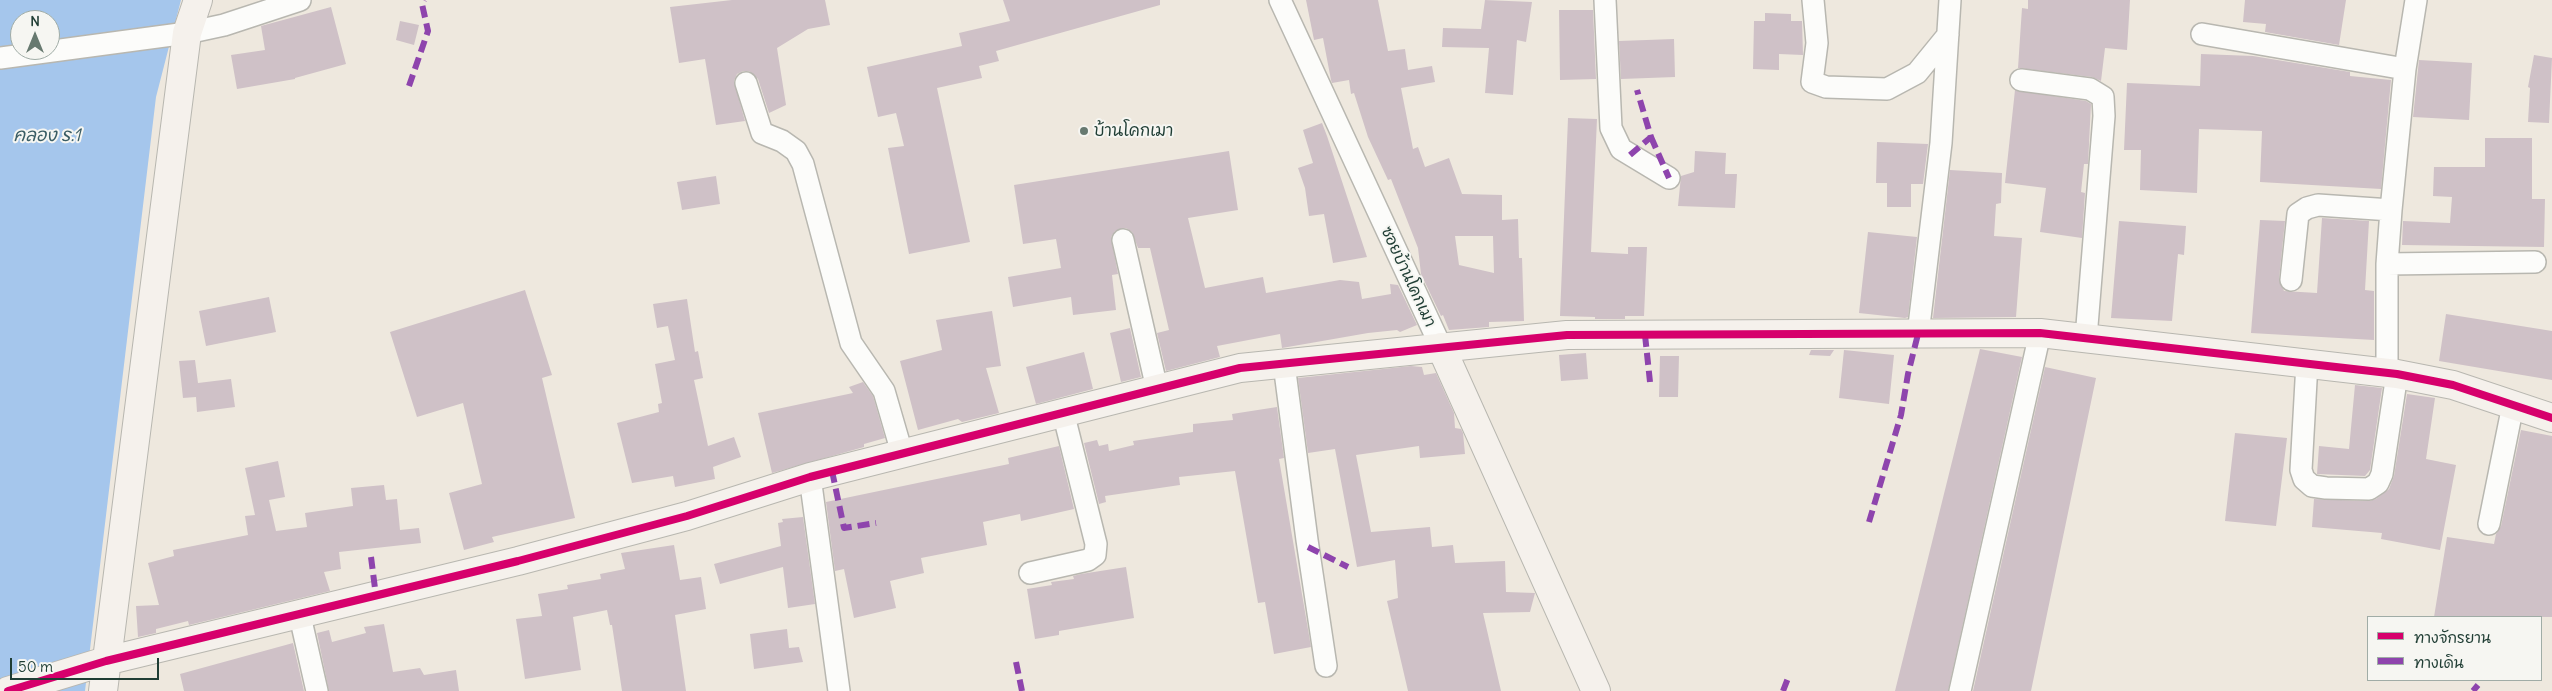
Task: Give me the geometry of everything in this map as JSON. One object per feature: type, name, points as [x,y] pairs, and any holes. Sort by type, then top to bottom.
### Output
[{"type":"street","points":[[103,691],[187,33],[198,0]]},
{"type":"street","points":[[0,58],[187,33],[224,25],[300,0]]},
{"type":"street","name":"ซอยบ้านโคกเมา","points":[[1280,0],[1441,347],[1596,691]]},
{"type":"street","points":[[1605,0],[1611,128],[1621,150],[1669,178]]},
{"type":"street","points":[[1814,0],[1817,43],[1812,82],[1826,87],[1887,89],[1917,73],[1948,35]]},
{"type":"street","points":[[1918,334],[1941,143],[1950,0]]},
{"type":"street","points":[[2307,363],[2301,470],[2304,479],[2312,486],[2369,490],[2378,483],[2382,474],[2392,374],[2387,264],[2405,69],[2416,0]]},
{"type":"street","points":[[2202,34],[2405,69]]},
{"type":"street","points":[[2021,80],[2090,89],[2103,96],[2104,116],[2086,338]]},
{"type":"street","points":[[746,83],[762,133],[782,141],[796,151],[803,164],[851,344],[884,391],[902,453]]},
{"type":"street","points":[[2291,280],[2298,214],[2307,208],[2318,205],[2391,210]]},
{"type":"street","points":[[1123,240],[1157,389]]},
{"type":"street","points":[[2387,264],[2535,262]]},
{"type":"street","points":[[8,691],[106,661],[300,616],[687,516],[810,477],[1240,368],[1567,335],[2040,333],[2392,374],[2453,385],[2552,418]]},
{"type":"street","points":[[1960,691],[2040,333]]},
{"type":"street","points":[[1284,364],[1326,666]]},
{"type":"street","points":[[2489,524],[2513,405]]},
{"type":"street","points":[[1030,573],[1088,560],[1095,555],[1096,544],[1063,412]]},
{"type":"street","points":[[810,477],[839,691]]},
{"type":"street","points":[[300,616],[317,691]]},
{"type":"water","name":"คลอง ร.1","points":[[0,0],[181,0],[156,97],[85,691],[0,691]]},
{"type":"building","points":[[732,0],[825,0],[830,25],[808,29],[777,48],[786,105],[769,113],[758,79],[749,71],[743,71],[737,74],[734,81],[745,121],[716,125],[705,59],[679,63],[670,7]]},
{"type":"building","points":[[1003,0],[1160,0],[1160,5],[996,51],[999,61],[979,66],[982,78],[937,88],[970,242],[909,254],[888,148],[904,146],[896,113],[878,117],[867,67],[962,46],[959,33],[1010,21]]},
{"type":"building","points":[[1306,0],[1378,0],[1388,51],[1405,49],[1408,70],[1432,66],[1435,82],[1401,88],[1413,149],[1418,147],[1425,167],[1449,158],[1462,194],[1502,195],[1502,220],[1518,219],[1519,258],[1522,258],[1524,321],[1489,322],[1489,327],[1449,330],[1421,274],[1418,248],[1391,179],[1388,180],[1368,137],[1354,93],[1351,94],[1349,80],[1332,83],[1323,38],[1314,40]],"holes":[[[1455,236],[1493,236],[1494,273],[1459,265]]]},
{"type":"building","points":[[1485,0],[1532,2],[1526,42],[1517,40],[1513,95],[1485,93],[1489,48],[1442,47],[1443,28],[1481,29]]},
{"type":"building","points":[[2028,0],[2130,0],[2127,50],[2105,48],[2101,81],[2092,77],[2018,68],[2022,8],[2028,9]]},
{"type":"building","points":[[2245,0],[2346,0],[2339,45],[2265,32],[2266,24],[2243,22]]},
{"type":"building","points":[[331,7],[346,64],[295,79],[237,89],[231,55],[265,50],[261,26]]},
{"type":"building","points":[[1559,10],[1593,10],[1596,79],[1560,80]]},
{"type":"building","points":[[1765,13],[1791,14],[1791,21],[1802,21],[1803,55],[1779,54],[1779,70],[1753,69],[1754,21],[1765,21]]},
{"type":"building","points":[[400,21],[419,25],[414,45],[396,40]]},
{"type":"building","points":[[1674,39],[1675,77],[1621,79],[1619,41]]},
{"type":"building","points":[[2201,54],[2253,56],[2350,72],[2350,76],[2391,80],[2381,189],[2260,182],[2262,131],[2199,129],[2197,193],[2140,190],[2141,150],[2124,150],[2127,83],[2200,86]]},
{"type":"building","points":[[2534,55],[2552,58],[2549,123],[2528,122],[2530,88],[2528,87]]},
{"type":"building","points":[[2419,60],[2472,63],[2469,120],[2413,117]]},
{"type":"building","points":[[2015,90],[2086,101],[2091,104],[2088,164],[2084,164],[2081,192],[2085,193],[2082,238],[2040,232],[2046,188],[2005,183]]},
{"type":"building","points":[[1568,118],[1597,119],[1591,252],[1628,254],[1628,247],[1647,247],[1644,316],[1625,316],[1625,319],[1595,319],[1595,317],[1560,316]]},
{"type":"building","points":[[1322,123],[1367,257],[1333,263],[1324,214],[1309,216],[1305,188],[1298,168],[1313,163],[1303,130]]},
{"type":"building","points":[[2485,138],[2532,138],[2532,199],[2545,199],[2544,247],[2402,245],[2403,221],[2450,223],[2452,197],[2433,196],[2434,167],[2485,167]]},
{"type":"building","points":[[1877,142],[1928,144],[1923,184],[1911,184],[1911,207],[1887,207],[1887,183],[1876,183]]},
{"type":"building","points":[[1229,151],[1238,210],[1188,218],[1205,288],[1263,277],[1266,293],[1340,280],[1359,282],[1362,299],[1391,294],[1390,284],[1398,285],[1417,325],[1400,332],[1397,330],[1368,333],[1282,348],[1280,334],[1217,346],[1220,357],[1166,371],[1157,333],[1169,330],[1150,248],[1138,248],[1132,232],[1126,228],[1115,231],[1111,237],[1118,274],[1112,275],[1116,310],[1073,315],[1071,297],[1013,307],[1008,277],[1061,268],[1056,239],[1023,244],[1014,185]]},
{"type":"building","points":[[1695,151],[1726,153],[1725,174],[1737,174],[1735,208],[1678,206],[1681,176],[1694,172]]},
{"type":"building","points":[[1950,170],[2002,173],[2001,203],[1996,204],[1994,236],[2022,238],[2016,317],[1933,318]]},
{"type":"building","points":[[716,176],[720,204],[682,210],[677,182]]},
{"type":"building","points":[[2322,218],[2369,221],[2365,290],[2374,291],[2374,340],[2251,333],[2260,220],[2285,221],[2279,279],[2284,291],[2317,293]]},
{"type":"building","points":[[2119,221],[2186,226],[2184,255],[2178,254],[2172,321],[2111,318]]},
{"type":"building","points":[[1868,232],[1917,237],[1908,317],[1859,313]]},
{"type":"building","points":[[525,290],[552,375],[542,378],[575,518],[492,537],[494,542],[464,550],[449,493],[482,484],[463,403],[417,417],[390,332]]},
{"type":"building","points":[[269,297],[276,332],[206,346],[199,311]]},
{"type":"building","points":[[687,299],[695,352],[698,351],[703,378],[694,380],[708,446],[734,437],[741,457],[713,467],[715,479],[675,487],[673,476],[632,483],[617,423],[659,412],[658,404],[662,403],[655,364],[675,360],[668,326],[657,328],[653,304]]},
{"type":"building","points":[[992,311],[1001,366],[986,368],[999,413],[962,422],[958,419],[918,430],[900,361],[942,350],[936,320]]},
{"type":"building","points":[[2446,314],[2552,331],[2552,380],[2439,361]]},
{"type":"building","points":[[1130,328],[1141,377],[1121,382],[1110,333]]},
{"type":"building","points":[[1980,349],[2022,357],[1948,691],[1895,691]]},
{"type":"building","points":[[1811,350],[1834,350],[1830,356],[1809,355]]},
{"type":"building","points":[[1844,350],[1894,355],[1889,404],[1839,398]]},
{"type":"building","points":[[1084,352],[1093,389],[1036,404],[1026,367]]},
{"type":"building","points":[[1586,353],[1588,379],[1561,381],[1559,355]]},
{"type":"building","points":[[1660,356],[1679,356],[1678,397],[1659,397]]},
{"type":"building","points":[[195,360],[198,383],[231,379],[235,407],[197,412],[196,397],[183,398],[179,361]]},
{"type":"building","points":[[1411,366],[1422,367],[1424,375],[1436,373],[1454,413],[1455,428],[1461,429],[1463,433],[1465,454],[1420,458],[1419,446],[1356,455],[1371,532],[1430,527],[1432,547],[1453,545],[1455,563],[1505,561],[1506,592],[1535,593],[1530,612],[1483,613],[1501,691],[1408,691],[1387,601],[1398,598],[1395,560],[1357,567],[1335,449],[1308,453],[1298,378]]},
{"type":"building","points":[[2045,367],[2096,378],[2031,691],[1973,691]]},
{"type":"building","points":[[863,382],[873,396],[885,438],[864,444],[864,447],[772,473],[758,413],[853,393],[849,387]]},
{"type":"building","points":[[2355,385],[2382,388],[2370,470],[2365,476],[2317,474],[2319,446],[2349,449]]},
{"type":"building","points":[[2407,394],[2435,398],[2426,459],[2456,465],[2440,550],[2381,539],[2382,533],[2312,527],[2314,499],[2369,501],[2376,499],[2389,489],[2394,476]]},
{"type":"building","points":[[1277,407],[1284,458],[1279,459],[1311,647],[1274,654],[1265,602],[1258,603],[1235,471],[1179,477],[1180,485],[1105,496],[1106,502],[1099,504],[1084,443],[1097,440],[1099,446],[1108,444],[1109,451],[1134,445],[1133,441],[1193,432],[1193,424],[1233,420],[1232,414]]},
{"type":"building","points":[[2521,430],[2552,436],[2552,617],[2434,616],[2447,537],[2494,544],[2496,534],[2501,526]]},
{"type":"building","points":[[2235,433],[2287,438],[2276,526],[2225,521]]},
{"type":"building","points":[[1059,446],[1074,509],[1021,521],[1020,514],[983,522],[987,545],[921,558],[924,573],[890,581],[896,608],[854,618],[844,569],[835,571],[826,502],[1009,464],[1008,458]]},
{"type":"building","points":[[278,461],[285,497],[269,500],[276,531],[307,527],[305,513],[353,506],[351,488],[384,485],[386,500],[397,499],[400,530],[419,528],[421,543],[339,552],[341,569],[324,572],[330,591],[189,625],[188,621],[156,629],[156,633],[138,637],[136,606],[159,605],[148,563],[174,556],[173,550],[248,535],[245,516],[255,515],[245,468]]},
{"type":"building","points":[[803,517],[815,604],[788,608],[783,567],[720,584],[714,564],[781,546],[778,523],[783,522],[782,519]]},
{"type":"building","points":[[674,545],[680,580],[701,577],[706,609],[675,615],[686,691],[622,691],[612,625],[610,625],[607,610],[573,617],[581,670],[525,679],[516,619],[542,616],[538,594],[568,589],[567,585],[601,579],[600,574],[625,569],[621,553]]},
{"type":"building","points":[[1126,567],[1134,618],[1059,631],[1059,635],[1035,639],[1027,589],[1052,585],[1051,582],[1074,579],[1073,576],[1081,574]]},
{"type":"building","points":[[384,624],[393,672],[420,668],[424,675],[456,670],[459,691],[329,691],[317,633],[329,630],[332,642],[366,633],[364,627]]},
{"type":"building","points":[[787,629],[789,648],[799,647],[803,662],[754,669],[750,634]]},
{"type":"building","points":[[293,643],[304,691],[184,691],[180,674]]},
{"type":"marked path","points":[[409,86],[428,31],[422,4],[424,0]]},
{"type":"marked path","points":[[1630,155],[1651,137],[1637,90]]},
{"type":"marked path","points":[[1651,137],[1669,178]]},
{"type":"marked path","points":[[1869,522],[1901,415],[1908,374],[1918,334]]},
{"type":"marked path","points":[[1645,335],[1650,382]]},
{"type":"marked path","points":[[832,471],[844,528],[876,523]]},
{"type":"marked path","points":[[1308,547],[1348,567]]},
{"type":"marked path","points":[[371,557],[376,596]]},
{"type":"marked path","points":[[1016,662],[1022,691]]},
{"type":"marked path","points":[[1783,691],[1788,678]]},
{"type":"marked path","points":[[2473,691],[2478,685]]},
{"type":"cycle path","points":[[8,691],[106,661],[518,561],[687,516],[810,477],[1240,368],[1567,335],[2040,333],[2397,374],[2453,385],[2552,418]]},
{"type":"place","name":"บ้านโคกเมา","points":[[1084,131]]}]
